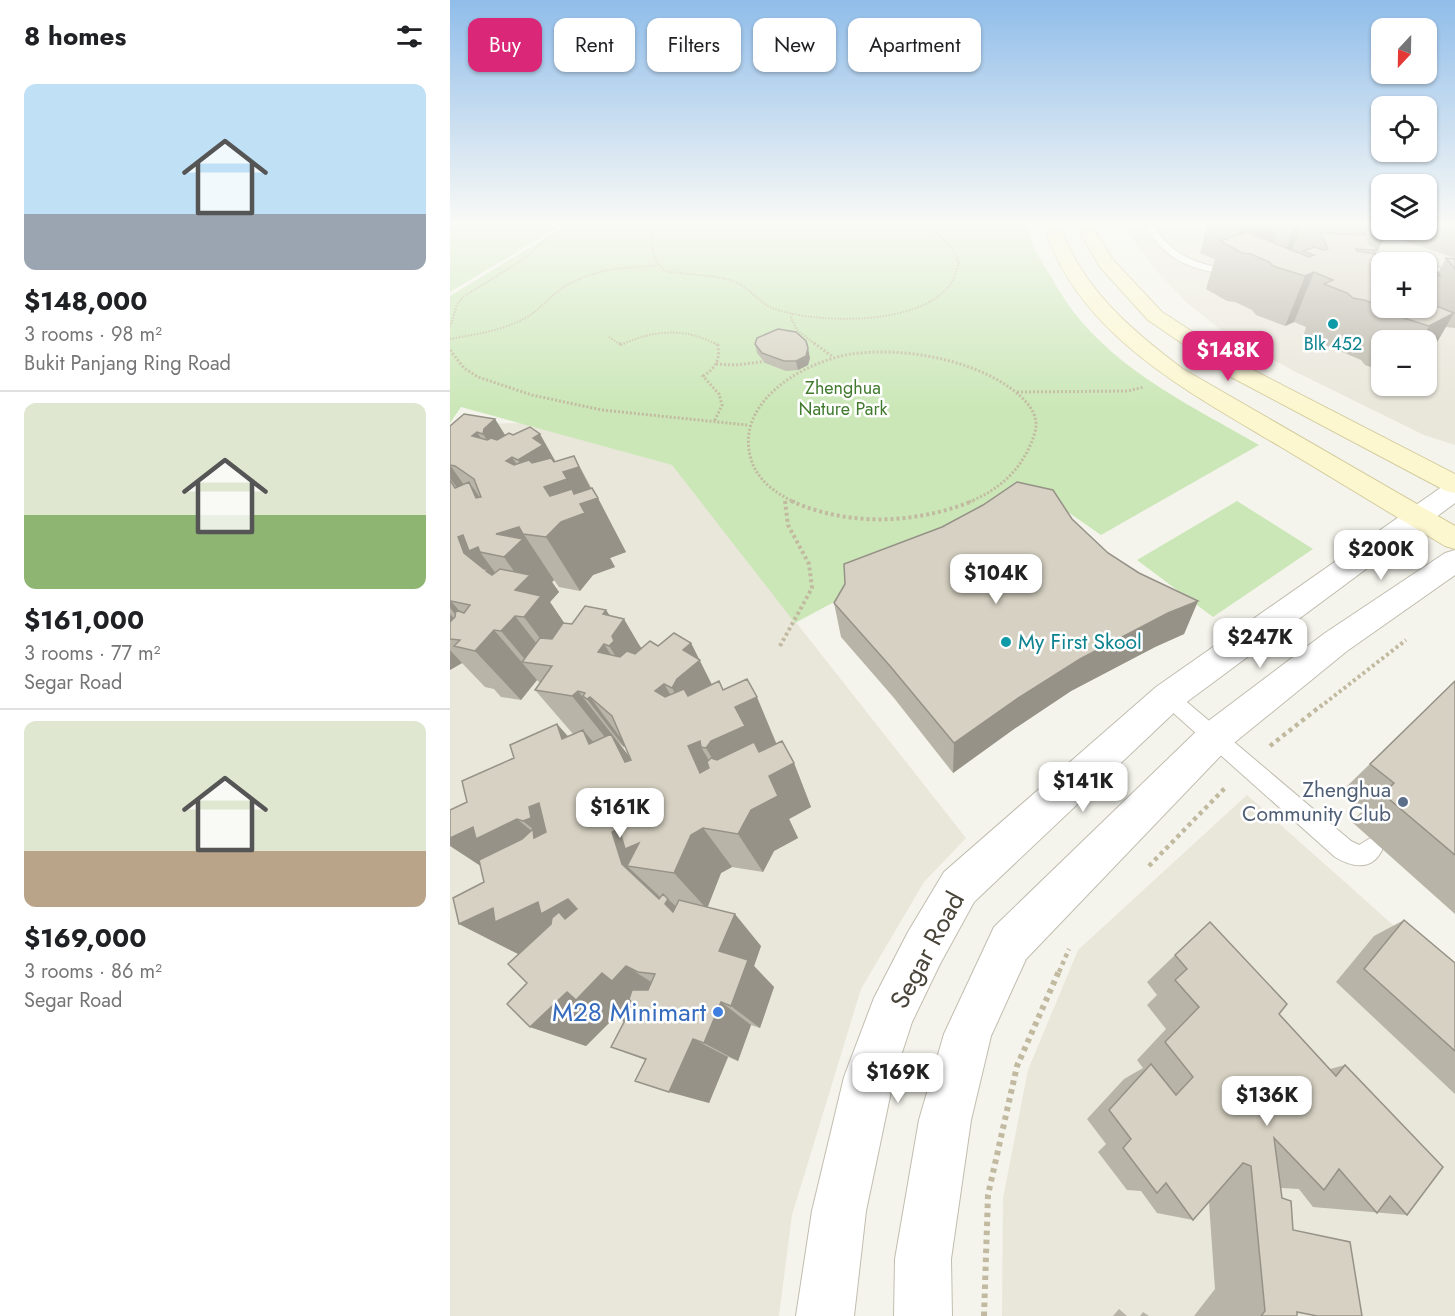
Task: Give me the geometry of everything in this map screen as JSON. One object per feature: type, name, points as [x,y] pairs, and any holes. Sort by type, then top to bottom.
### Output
[{"type":"main road","points":[[1085,283],[1106,313],[1139,347],[1175,374],[1417,518],[1455,538]]},
{"type":"main road","points":[[1125,283],[1155,316],[1239,372],[1455,484]]},
{"type":"street","name":"Segar Road","points":[[825,1316],[839,1211],[869,1077],[891,1015],[924,948],[959,887],[1168,697],[1455,490]]},
{"type":"street","points":[[923,1316],[923,1259],[945,1120],[968,1034],[1010,943],[1231,750],[1336,642],[1455,560]]},
{"type":"lane","points":[[1168,697],[1343,849],[1353,855],[1362,856],[1372,848]]},
{"type":"path","points":[[450,327],[457,305],[463,297],[485,283]]},
{"type":"path","points":[[450,339],[498,330],[524,319],[570,283]]},
{"type":"path","points":[[739,283],[752,291],[762,303],[772,308],[793,314],[830,318],[885,316],[915,308],[939,294],[949,283]]},
{"type":"path","points":[[793,314],[791,318],[797,330],[834,357]]},
{"type":"path","points":[[609,337],[621,345],[636,336],[657,332],[698,336],[718,345],[720,355],[716,364],[702,376],[719,394],[722,405],[714,422]]},
{"type":"path","points":[[450,350],[464,368],[478,377],[532,395],[602,410],[747,425]]},
{"type":"path","points":[[881,353],[924,357],[1003,382],[1026,400],[1035,416],[1036,433],[1032,446],[1010,478],[984,495],[927,515],[897,520],[871,519],[808,508],[785,500],[767,487],[753,469],[747,453],[747,425],[769,395],[806,370],[834,357],[881,353]]},
{"type":"path","points":[[716,364],[735,365],[772,361]]},
{"type":"path","points":[[798,366],[806,370]]},
{"type":"path","points":[[1017,392],[1128,391],[1149,386],[1175,374]]},
{"type":"path","points":[[780,646],[812,588],[814,578],[810,563],[784,518],[785,500]]},
{"type":"path","points":[[1145,870],[1231,750],[1345,689],[1409,637]]},
{"type":"path","points":[[984,1316],[988,1195],[1017,1066],[1072,941]]},
{"type":"shaded area","points":[[1168,283],[1371,283],[1371,318],[1437,318],[1437,283],[1455,283],[1455,445],[1424,435],[1296,372],[1223,332],[1186,302]]},
{"type":"shaded area","points":[[521,423],[672,465],[966,838],[924,882],[861,989],[792,1215],[779,1316],[450,1316],[450,424]]},
{"type":"shaded area","points":[[1247,795],[1455,980],[1455,1316],[1002,1316],[1003,1198],[1028,1070],[1078,950]]},
{"type":"green space","points":[[450,283],[464,283],[450,292]]},
{"type":"green space","name":"Zhenghua Nature Park","points":[[471,283],[1055,283],[1073,311],[1112,352],[1159,387],[1259,445],[1101,535],[1039,492],[795,623],[672,465],[461,407],[450,423],[450,296]]},
{"type":"green space","points":[[1237,501],[1313,549],[1213,617],[1137,560]]},
{"type":"building","points":[[1371,283],[1371,303],[1353,298],[1347,293],[1324,284]]},
{"type":"building","points":[[1437,306],[1454,313],[1429,326],[1404,318],[1437,318]]},
{"type":"building","points":[[778,329],[796,332],[806,341],[808,348],[806,356],[796,361],[784,361],[762,353],[755,344],[757,338]]},
{"type":"building","points":[[464,414],[495,419],[484,429],[483,434],[477,432],[472,436],[487,440],[491,438],[497,440],[509,433],[513,435],[530,427],[540,434],[533,438],[543,445],[518,460],[512,457],[506,461],[514,465],[529,460],[532,463],[551,458],[554,462],[574,456],[579,467],[563,472],[567,479],[544,487],[550,496],[572,489],[574,494],[592,488],[598,498],[580,504],[585,513],[561,522],[546,537],[523,534],[519,527],[496,534],[523,539],[504,557],[480,552],[478,547],[469,551],[463,535],[458,537],[464,553],[484,569],[490,569],[486,571],[492,575],[500,569],[530,575],[515,590],[541,596],[524,617],[515,616],[501,631],[494,630],[475,651],[454,646],[460,640],[450,639],[450,622],[455,617],[456,610],[464,613],[470,605],[450,602],[450,480],[455,488],[469,482],[476,498],[481,497],[474,479],[450,465],[450,426]]},
{"type":"building","name":"My First Skool","points":[[1017,482],[1053,490],[1072,519],[1108,553],[1139,573],[1198,601],[1168,613],[1080,659],[1018,698],[954,743],[834,603],[845,584],[844,564],[942,527],[983,505]]},
{"type":"building","points":[[585,606],[606,610],[603,614],[624,619],[612,636],[614,641],[609,646],[604,644],[598,652],[620,657],[627,651],[635,654],[650,641],[658,646],[674,633],[691,643],[683,650],[700,660],[677,679],[672,688],[664,684],[655,691],[665,697],[684,689],[688,696],[719,681],[723,690],[747,679],[757,697],[735,707],[745,726],[711,741],[706,748],[701,747],[700,741],[688,746],[700,773],[709,768],[707,762],[711,758],[717,760],[754,742],[759,752],[782,741],[794,763],[769,776],[778,796],[751,810],[738,834],[703,828],[691,835],[674,873],[627,866],[639,843],[625,849],[619,828],[612,832],[622,864],[659,899],[663,894],[668,899],[665,904],[673,912],[679,900],[735,914],[719,951],[748,960],[731,1006],[721,1002],[704,1043],[693,1039],[669,1092],[635,1081],[646,1059],[611,1047],[633,1005],[629,999],[632,990],[648,990],[655,974],[638,972],[626,966],[612,981],[602,973],[576,1000],[567,992],[530,1027],[507,1004],[527,983],[508,964],[551,924],[552,918],[559,912],[565,919],[577,909],[568,899],[541,914],[538,902],[495,922],[493,908],[459,924],[453,898],[484,882],[479,860],[522,839],[533,829],[534,838],[546,832],[539,803],[529,807],[531,818],[523,821],[517,819],[476,839],[473,827],[450,838],[450,810],[467,802],[462,781],[514,758],[510,745],[557,724],[562,739],[583,730],[589,744],[611,734],[625,762],[631,760],[612,716],[590,697],[587,699],[583,696],[585,693],[578,691],[572,696],[535,690],[552,666],[522,662],[540,638],[552,639],[563,623],[572,624]]},
{"type":"building","points":[[1455,681],[1455,855],[1383,794],[1394,783],[1370,764]]},
{"type":"building","points":[[1404,920],[1455,963],[1455,1051],[1364,969]]},
{"type":"building","points":[[1210,922],[1287,1004],[1279,1014],[1336,1076],[1345,1065],[1443,1167],[1407,1215],[1390,1196],[1377,1213],[1339,1169],[1324,1190],[1274,1138],[1282,1198],[1291,1201],[1293,1230],[1350,1242],[1362,1316],[1317,1316],[1297,1312],[1297,1316],[1261,1316],[1265,1311],[1251,1166],[1243,1163],[1193,1220],[1166,1183],[1157,1193],[1123,1148],[1131,1139],[1109,1110],[1151,1064],[1176,1095],[1193,1077],[1165,1042],[1199,1007],[1175,980],[1187,969],[1175,955]]},
{"type":"place","name":"Blk 452","points":[[1333,324]]},
{"type":"place","name":"My First Skool","points":[[1006,642]]},
{"type":"place","name":"Zhenghua Community Club","points":[[1403,802]]},
{"type":"place","name":"M28 Minimart","points":[[718,1012]]}]
